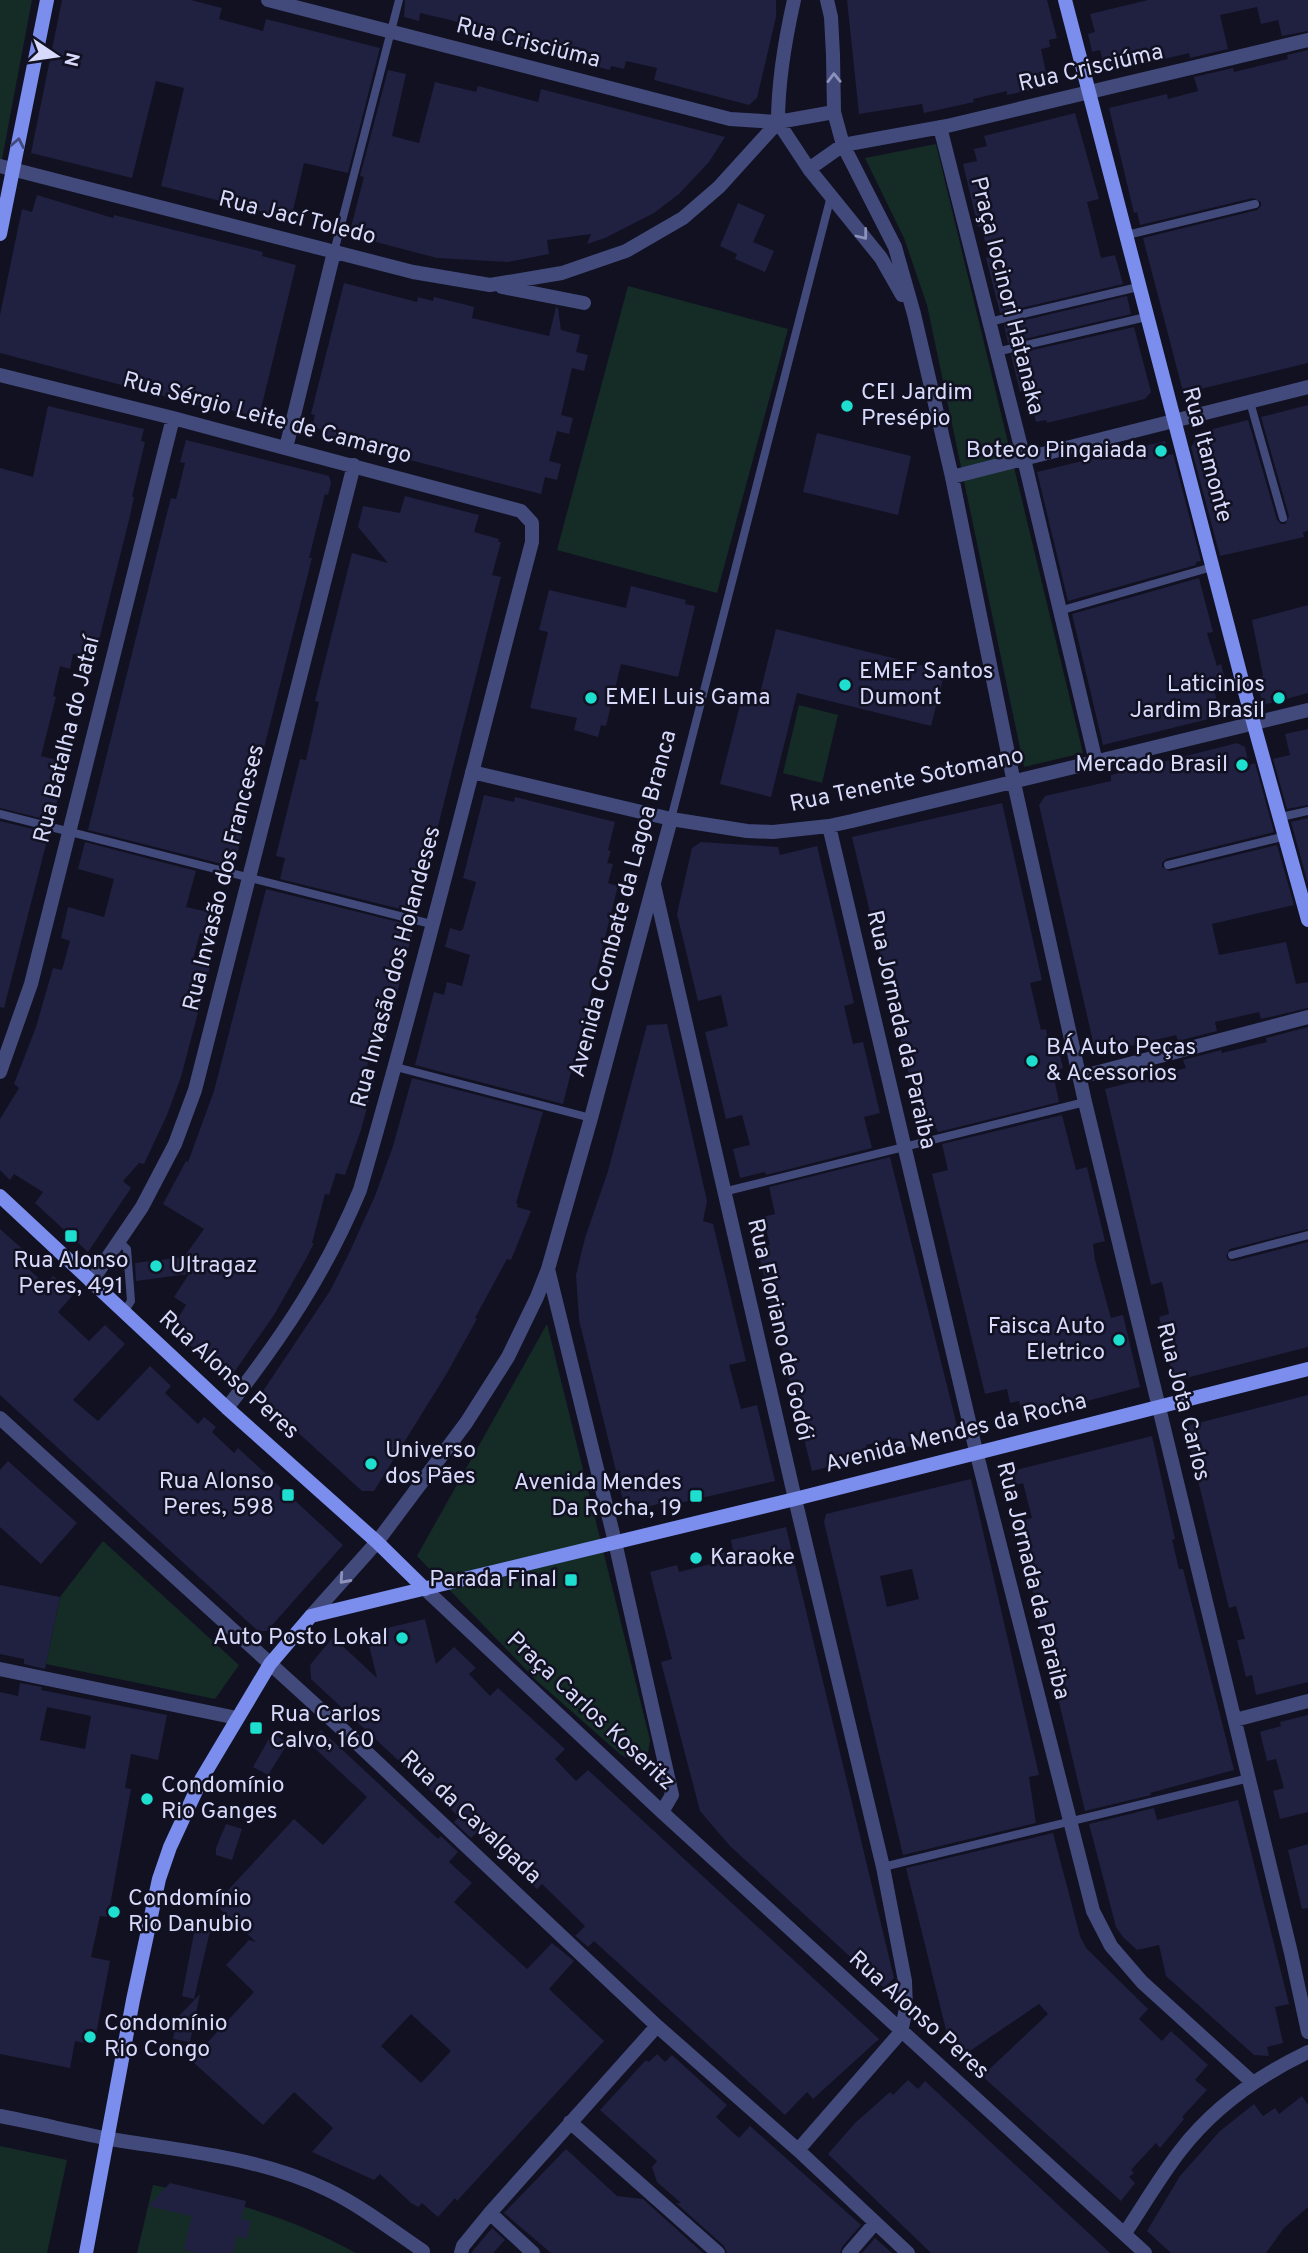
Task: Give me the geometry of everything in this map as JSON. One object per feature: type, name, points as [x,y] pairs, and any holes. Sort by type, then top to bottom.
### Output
[{"type":"street","points":[[0,234],[6,168],[47,0]]},
{"type":"street","name":"Rua Crisciúma","points":[[268,0],[730,119],[778,122],[834,112]]},
{"type":"street","points":[[794,0],[778,95],[778,122],[809,169],[881,258],[914,314]]},
{"type":"street","points":[[827,0],[834,55],[834,112],[843,145],[895,247],[914,314],[952,477],[1014,783]]},
{"type":"street","name":"Rua Itamonte","points":[[1065,0],[1254,724],[1305,898],[1308,920]]},
{"type":"street","name":"Rua Crisciúma","points":[[809,169],[843,145],[940,127],[1308,40]]},
{"type":"street","name":"Rua Jací Toledo","points":[[6,168],[412,272],[490,285],[562,273],[626,251],[682,218],[719,187],[778,122]]},
{"type":"street","name":"Praça Iocinori Hatanaka","points":[[940,127],[1024,459],[1096,762]]},
{"type":"street","points":[[286,448],[334,252]]},
{"type":"street","points":[[490,285],[584,303]]},
{"type":"street","name":"Rua Sérgio Leite de Camargo","points":[[0,375],[354,465],[521,511]]},
{"type":"street","points":[[952,477],[1308,387]]},
{"type":"street","name":"Rua Batalha do Jataí","points":[[0,1072],[30,984],[173,418]]},
{"type":"street","name":"Rua Invasão dos Franceses","points":[[91,1282],[142,1207],[175,1144],[195,1090],[354,465]]},
{"type":"street","name":"Rua Invasão dos Holandeses","points":[[227,1408],[277,1343],[315,1284],[360,1190],[435,925],[532,542],[532,523],[521,511]]},
{"type":"street","name":"Rua Tenente Sotomano","points":[[472,772],[671,819],[747,831],[773,832],[829,826],[1308,710]]},
{"type":"street","name":"Rua Jota Carlos","points":[[1014,783],[1085,1102],[1308,2032]]},
{"type":"street","name":"Avenida Combate da Lagoa Branca","points":[[311,1616],[377,1542],[466,1423],[508,1357],[548,1269],[592,1118],[671,819]]},
{"type":"street","name":"Rua Jornada da Paraiba","points":[[829,826],[976,1451],[1093,1911],[1111,1946],[1142,1982],[1252,2082]]},
{"type":"street","name":"Rua Floriano de Godói","points":[[654,885],[794,1499],[883,1867],[905,1980],[906,2009],[901,2032]]},
{"type":"street","points":[[1080,1077],[1308,1017]]},
{"type":"street","name":"Rua Alonso Peres","points":[[0,1196],[227,1408],[377,1542],[425,1590]]},
{"type":"street","name":"Praça Carlos Koseritz","points":[[425,1590],[662,1812],[672,1795],[615,1542],[548,1269]]},
{"type":"street","name":"Avenida Mendes da Rocha","points":[[615,1542],[1308,1369]]},
{"type":"street","name":"Rua da Cavalgada","points":[[0,1418],[270,1664],[657,2026],[798,2150],[908,2253]]},
{"type":"street","points":[[86,2253],[159,1879],[170,1847],[202,1778],[270,1664],[311,1616],[615,1542]]},
{"type":"street","points":[[0,1669],[237,1718]]},
{"type":"street","points":[[1235,1720],[1308,1701]]},
{"type":"street","name":"Rua Alonso Peres","points":[[662,1812],[1145,2253]]},
{"type":"street","points":[[461,2253],[463,2246],[489,2213],[657,2026]]},
{"type":"street","points":[[798,2150],[901,2032]]},
{"type":"street","points":[[1125,2233],[1181,2150],[1216,2114],[1252,2082],[1308,2052]]},
{"type":"street","points":[[0,2116],[108,2138],[240,2160],[280,2172],[328,2190],[423,2251]]},
{"type":"street","points":[[570,2122],[718,2253]]},
{"type":"street","points":[[489,2213],[533,2253]]},
{"type":"street","points":[[849,2253],[876,2223]]},
{"type":"lane","points":[[334,252],[399,0]]},
{"type":"lane","name":"Avenida Combate da Lagoa Branca","points":[[671,819],[831,196]]},
{"type":"lane","points":[[1127,235],[1255,204]]},
{"type":"lane","points":[[989,323],[1138,287]]},
{"type":"lane","points":[[996,352],[1146,317]]},
{"type":"lane","points":[[1250,402],[1283,518]]},
{"type":"lane","points":[[1059,611],[1212,566]]},
{"type":"lane","points":[[1281,817],[1308,811]]},
{"type":"lane","points":[[0,814],[435,925]]},
{"type":"lane","points":[[1168,865],[1286,836]]},
{"type":"lane","points":[[396,1067],[592,1118]]},
{"type":"lane","points":[[723,1192],[1085,1102]]},
{"type":"lane","points":[[1232,1255],[1308,1235]]},
{"type":"lane","points":[[119,1241],[127,1249],[131,1301],[124,1312]]},
{"type":"lane","points":[[883,1867],[1249,1778]]},
{"type":"green space","points":[[0,0],[32,0],[0,170]]},
{"type":"green space","points":[[936,144],[1083,753],[1024,767],[927,305],[904,238],[865,158]]},
{"type":"green space","points":[[628,286],[788,329],[717,593],[557,550]]},
{"type":"green space","points":[[799,705],[838,715],[822,783],[783,773]]},
{"type":"green space","points":[[547,1324],[650,1740],[647,1759],[640,1764],[621,1755],[537,1681],[417,1556]]},
{"type":"green space","points":[[103,1541],[239,1665],[215,1699],[46,1664],[60,1597]]},
{"type":"green space","points":[[0,2146],[67,2160],[47,2253],[0,2253]]},
{"type":"green space","points":[[153,2185],[207,2197],[282,2219],[356,2253],[137,2253]]},
{"type":"building","points":[[62,0],[191,0],[222,8],[219,19],[263,31],[266,19],[380,48],[348,173],[304,163],[291,219],[161,186],[184,88],[156,81],[132,178],[31,153]]},
{"type":"building","points":[[405,0],[776,0],[776,17],[757,98],[749,105],[654,80],[657,68],[626,61],[624,69],[611,66],[610,70],[491,39],[493,32],[450,20],[420,13],[419,21],[404,17]]},
{"type":"building","points":[[847,0],[1047,0],[1057,38],[1049,40],[1050,47],[1041,49],[1049,86],[1007,95],[1007,91],[973,99],[974,102],[924,113],[922,104],[859,114]]},
{"type":"building","points":[[1148,0],[1308,0],[1308,31],[1282,36],[1278,20],[1261,24],[1257,7],[1220,15],[1228,49],[1190,58],[1189,53],[1131,67],[1130,63],[1105,69],[1100,50],[1092,52],[1088,34],[1095,32],[1090,14]]},
{"type":"building","points":[[1308,50],[1308,363],[1188,392],[1182,388],[1143,238],[1257,210],[1261,202],[1253,198],[1140,225],[1137,212],[1134,213],[1109,108],[1167,94],[1168,99],[1198,91],[1194,77],[1233,68],[1234,72],[1288,59],[1287,55]]},
{"type":"building","points":[[388,70],[406,74],[392,136],[419,143],[435,82],[476,92],[478,86],[538,102],[541,89],[725,137],[709,162],[679,194],[654,213],[605,238],[587,244],[591,234],[547,240],[549,254],[508,262],[437,258],[349,235],[364,177],[360,176]]},
{"type":"building","points":[[1075,113],[1099,199],[1087,202],[1101,258],[1115,255],[1123,284],[1000,313],[986,258],[989,257],[981,226],[978,227],[963,164],[977,161],[974,149],[987,146],[984,136]]},
{"type":"building","points":[[37,195],[113,218],[114,215],[263,252],[262,256],[296,265],[259,417],[225,409],[224,412],[0,353],[0,315],[22,209],[32,212]]},
{"type":"building","points":[[738,203],[765,215],[753,242],[774,251],[765,272],[735,259],[737,254],[720,246]]},
{"type":"building","points":[[344,283],[417,302],[418,297],[433,301],[434,297],[463,304],[474,307],[472,318],[549,336],[556,307],[558,308],[561,330],[580,335],[576,352],[588,355],[584,371],[572,368],[561,415],[573,418],[569,434],[557,431],[549,461],[561,464],[557,480],[545,477],[541,494],[325,438],[326,431],[312,427],[315,415],[311,414]]},
{"type":"building","points":[[1127,296],[1131,314],[1008,343],[1004,325]]},
{"type":"building","points":[[1134,327],[1151,392],[1145,399],[1047,423],[1046,420],[1036,422],[1025,391],[1020,392],[1011,355]]},
{"type":"building","points":[[1308,405],[1308,531],[1303,532],[1304,537],[1220,556],[1191,447],[1201,432],[1248,420],[1277,520],[1285,524],[1289,516],[1261,417]]},
{"type":"building","points":[[48,406],[144,429],[141,441],[145,442],[130,516],[94,660],[73,654],[70,669],[60,666],[53,696],[56,697],[41,756],[57,760],[54,772],[64,774],[52,821],[0,808],[0,468],[33,477]]},
{"type":"building","points":[[817,433],[911,456],[898,515],[803,492]]},
{"type":"building","points":[[186,440],[329,476],[331,483],[328,495],[325,494],[309,558],[312,558],[234,867],[88,830],[171,498],[176,499],[185,463],[180,462]]},
{"type":"building","points":[[1165,441],[1168,455],[1173,454],[1201,561],[1196,562],[1196,565],[1068,601],[1037,472]]},
{"type":"building","points":[[405,496],[479,515],[474,532],[499,539],[498,542],[501,542],[492,575],[501,577],[416,913],[280,879],[285,858],[276,856],[300,759],[306,760],[319,702],[315,701],[352,553],[388,563],[358,527],[363,506],[400,513]]},
{"type":"building","points":[[1199,578],[1213,632],[1207,633],[1217,666],[1221,664],[1226,683],[1213,686],[1221,716],[1103,745],[1072,614]]},
{"type":"building","points":[[631,586],[686,600],[685,604],[695,606],[678,677],[621,664],[606,726],[601,725],[598,737],[574,730],[577,718],[530,708],[548,632],[539,630],[549,590],[626,608]]},
{"type":"building","points":[[1308,605],[1308,693],[1263,705],[1256,678],[1263,676],[1252,620]]},
{"type":"building","points":[[776,629],[945,671],[931,726],[797,693],[771,797],[720,784],[743,693],[759,697]]},
{"type":"building","points":[[1308,729],[1308,805],[1287,809],[1273,759],[1290,755],[1285,734]]},
{"type":"building","points":[[1237,743],[1245,747],[1249,765],[1255,763],[1274,832],[1166,859],[1162,867],[1170,871],[1277,845],[1294,905],[1212,924],[1219,955],[1286,942],[1296,984],[1308,982],[1308,1008],[1261,1019],[1259,1012],[1215,1022],[1217,1031],[1178,1041],[1176,1035],[1106,1052],[1094,1046],[1039,805],[1045,796],[1111,781],[1111,775]]},
{"type":"building","points":[[484,795],[514,802],[515,797],[615,822],[607,863],[613,864],[608,883],[618,886],[563,1104],[415,1065],[434,992],[444,995],[447,982],[462,986],[470,955],[445,947],[450,928],[460,931],[463,929],[476,882],[463,878]]},
{"type":"building","points":[[1002,803],[1042,980],[1030,983],[1041,1030],[1046,1029],[1048,1041],[1056,1039],[1063,1068],[1060,1069],[1062,1076],[1054,1078],[1059,1102],[938,1132],[936,1128],[927,1130],[924,1117],[919,1118],[895,1015],[905,1013],[894,969],[884,971],[852,837]]},
{"type":"building","points":[[1308,818],[1308,884],[1291,822]]},
{"type":"building","points":[[0,821],[49,833],[4,1008],[0,1007]]},
{"type":"building","points":[[85,842],[196,871],[186,907],[213,913],[207,935],[200,933],[192,963],[210,967],[181,1077],[167,1115],[144,1164],[139,1163],[123,1181],[131,1188],[88,1252],[35,1203],[43,1192],[14,1174],[10,1180],[0,1170],[0,1119],[19,1088],[14,1084],[36,1027],[53,968],[62,970],[70,941],[61,938],[68,907],[104,917],[114,879],[78,869]]},
{"type":"building","points":[[701,842],[778,847],[780,855],[817,846],[854,1003],[844,1006],[853,1044],[863,1042],[880,1113],[864,1117],[872,1148],[766,1175],[765,1172],[740,1178],[733,1149],[750,1145],[742,1115],[726,1119],[705,1032],[728,1026],[721,995],[698,1001],[677,914],[692,848]]},
{"type":"building","points":[[266,889],[414,926],[385,1040],[375,1038],[366,1070],[376,1073],[361,1130],[345,1175],[336,1173],[329,1195],[325,1194],[314,1243],[307,1257],[274,1315],[228,1381],[172,1328],[186,1305],[174,1297],[189,1274],[136,1281],[135,1263],[184,1257],[204,1229],[163,1204],[186,1161],[188,1162],[214,1091]]},
{"type":"building","points":[[667,1024],[707,1201],[703,1221],[713,1224],[746,1361],[729,1365],[741,1409],[757,1405],[775,1481],[667,1506],[666,1502],[639,1509],[637,1501],[624,1504],[579,1320],[576,1275],[585,1238],[608,1171],[647,1025]]},
{"type":"building","points":[[1308,1027],[1308,1229],[1230,1249],[1226,1256],[1228,1260],[1234,1261],[1308,1242],[1308,1347],[1174,1381],[1159,1317],[1169,1314],[1162,1282],[1151,1285],[1105,1089],[1186,1068],[1183,1060],[1267,1042],[1266,1038]]},
{"type":"building","points":[[412,1078],[543,1112],[516,1203],[517,1207],[531,1211],[511,1260],[507,1259],[447,1373],[374,1491],[362,1491],[259,1397],[330,1291],[350,1251],[375,1196],[393,1146]]},
{"type":"building","points":[[1062,1115],[1076,1170],[1087,1167],[1105,1241],[1093,1244],[1095,1260],[1111,1318],[1123,1315],[1140,1387],[1023,1418],[1019,1401],[1010,1403],[1007,1389],[985,1394],[932,1174],[948,1170],[942,1144]]},
{"type":"building","points":[[890,1157],[959,1434],[900,1449],[897,1438],[866,1445],[869,1457],[812,1471],[757,1248],[770,1245],[763,1217],[775,1214],[769,1187]]},
{"type":"building","points":[[0,1229],[29,1255],[22,1263],[45,1284],[53,1276],[73,1295],[58,1312],[89,1341],[105,1325],[125,1344],[73,1400],[98,1421],[150,1366],[171,1386],[165,1393],[198,1424],[204,1417],[216,1427],[212,1432],[234,1453],[238,1448],[343,1545],[267,1631],[258,1631],[0,1395]]},
{"type":"building","points":[[1308,1395],[1308,1682],[1256,1695],[1252,1675],[1246,1677],[1237,1640],[1245,1639],[1236,1606],[1229,1608],[1186,1431],[1190,1425]]},
{"type":"building","points":[[1152,1436],[1179,1569],[1183,1569],[1234,1770],[1085,1811],[1016,1522],[1032,1518],[1023,1483],[1008,1487],[1004,1473]]},
{"type":"building","points":[[8,1461],[77,1523],[41,1564],[0,1527],[0,1470]]},
{"type":"building","points":[[971,1479],[1039,1775],[1029,1777],[1036,1823],[903,1855],[824,1522],[826,1514]],"holes":[[[912,1569],[919,1599],[887,1607],[880,1576]]]},
{"type":"building","points":[[786,1527],[894,1978],[884,1988],[730,1846],[700,1811],[661,1662],[672,1659],[650,1572],[677,1565],[679,1572],[719,1562],[717,1554],[733,1551],[731,1540]]},
{"type":"building","points":[[0,1585],[60,1597],[45,1669],[24,1664],[24,1659],[0,1654]]},
{"type":"building","points":[[425,1619],[436,1664],[454,1647],[476,1668],[469,1674],[490,1696],[498,1688],[565,1749],[555,1759],[576,1781],[588,1770],[879,2039],[813,2099],[807,2092],[785,2115],[594,1941],[588,1947],[575,1936],[585,1926],[542,1884],[537,1889],[476,1833],[471,1838],[454,1822],[459,1817],[311,1679],[310,1665],[333,1637],[377,1678],[366,1633]]},
{"type":"building","points":[[20,1683],[42,1687],[41,1690],[167,1715],[158,1760],[131,1754],[125,1788],[131,1789],[108,1917],[100,1916],[91,1957],[110,1961],[94,2045],[75,2041],[70,2068],[0,2054],[0,1692],[18,1696]],"holes":[[[47,1707],[91,1716],[85,1749],[40,1740]]]},
{"type":"building","points":[[1308,1715],[1308,1812],[1280,1819],[1273,1791],[1284,1788],[1276,1759],[1267,1761],[1260,1732],[1281,1726],[1280,1722]]},
{"type":"building","points":[[321,1730],[438,1839],[441,1836],[458,1852],[449,1862],[472,1883],[454,1902],[527,1969],[552,1943],[574,1961],[549,1989],[604,2041],[457,2201],[455,2198],[438,2217],[422,2203],[418,2207],[411,2203],[380,2174],[374,2180],[312,2152],[333,2128],[294,2092],[263,2125],[194,2063],[194,2057],[254,1992],[226,1965],[249,1940],[256,1942],[215,1904],[294,1819],[323,1845],[367,1797],[309,1743]],"holes":[[[411,2014],[451,2051],[421,2083],[381,2046]]]},
{"type":"building","points":[[272,1733],[288,1743],[268,1775],[253,1767]]},
{"type":"building","points":[[1238,1800],[1289,2004],[1275,2007],[1283,2043],[1267,2047],[1269,2056],[1254,2055],[1166,1976],[1159,1945],[1137,1950],[1123,1937],[1116,1927],[1089,1824],[1154,1808],[1157,1820]]},
{"type":"building","points":[[226,1824],[242,1829],[232,1860],[216,1855],[216,1848]]},
{"type":"building","points":[[1053,1833],[1080,1936],[1086,1948],[1148,2009],[1139,2019],[1162,2041],[1171,2031],[1208,2065],[1195,2080],[1207,2090],[1182,2117],[1184,2119],[1160,2148],[1156,2143],[1131,2170],[1134,2173],[1129,2177],[1135,2183],[1121,2201],[982,2076],[1048,2014],[1039,2004],[961,2057],[953,2050],[906,1868]]},
{"type":"building","points":[[1308,1844],[1308,1908],[1302,1909],[1288,1850]]},
{"type":"building","points":[[195,1928],[210,1931],[194,1999],[182,1996]]},
{"type":"building","points":[[200,1994],[190,2042],[173,2039],[177,2018]]},
{"type":"building","points":[[657,2054],[665,2062],[672,2055],[727,2105],[716,2117],[739,2138],[750,2126],[861,2225],[840,2253],[727,2253],[724,2246],[676,2203],[681,2203],[657,2182],[652,2167],[657,2161],[600,2110],[646,2060],[649,2062]]},
{"type":"building","points":[[908,2080],[918,2089],[925,2081],[1110,2253],[931,2253],[828,2154],[855,2123],[890,2092],[893,2095]]},
{"type":"building","points":[[1302,2096],[1308,2105],[1308,2207],[1284,2228],[1266,2253],[1171,2253],[1147,2231],[1180,2176],[1220,2131],[1254,2104],[1263,2116],[1275,2108],[1279,2114]]},
{"type":"building","points":[[566,2149],[617,2196],[643,2199],[703,2253],[551,2253],[504,2213]]},
{"type":"building","points":[[170,2183],[246,2201],[241,2219],[251,2221],[247,2239],[237,2236],[233,2253],[184,2250],[192,2216],[148,2206]]},
{"type":"building","points":[[492,2228],[505,2240],[493,2253],[471,2253]]},
{"type":"building","points":[[875,2238],[892,2253],[862,2253]]},
{"type":"place","name":"CEI Jardim Presépio","points":[[847,406]]},
{"type":"place","name":"Boteco Pingaiada","points":[[1161,451]]},
{"type":"place","name":"EMEF Santos Dumont","points":[[845,685]]},
{"type":"place","name":"EMEI Luis Gama","points":[[591,698]]},
{"type":"place","name":"Laticinios Jardim Brasil","points":[[1279,698]]},
{"type":"place","name":"Mercado Brasil","points":[[1242,765]]},
{"type":"place","name":"BÁ Auto Peças & Acessorios","points":[[1032,1061]]},
{"type":"place","name":"Rua Alonso Peres, 491","points":[[71,1236]]},
{"type":"place","name":"Ultragaz","points":[[156,1266]]},
{"type":"place","name":"Faisca Auto Eletrico","points":[[1119,1340]]},
{"type":"place","name":"Universo dos Pães","points":[[371,1464]]},
{"type":"place","name":"Rua Alonso Peres, 598","points":[[288,1495]]},
{"type":"place","name":"Avenida Mendes Da Rocha, 19","points":[[696,1496]]},
{"type":"place","name":"Karaoke","points":[[696,1558]]},
{"type":"place","name":"Parada Final","points":[[571,1580]]},
{"type":"place","name":"Auto Posto Lokal","points":[[402,1638]]},
{"type":"place","name":"Rua Carlos Calvo, 160","points":[[256,1728]]},
{"type":"place","name":"Condomínio Rio Ganges","points":[[147,1799]]},
{"type":"place","name":"Condomínio Rio Danubio","points":[[114,1912]]},
{"type":"place","name":"Condomínio Rio Congo","points":[[90,2037]]}]
